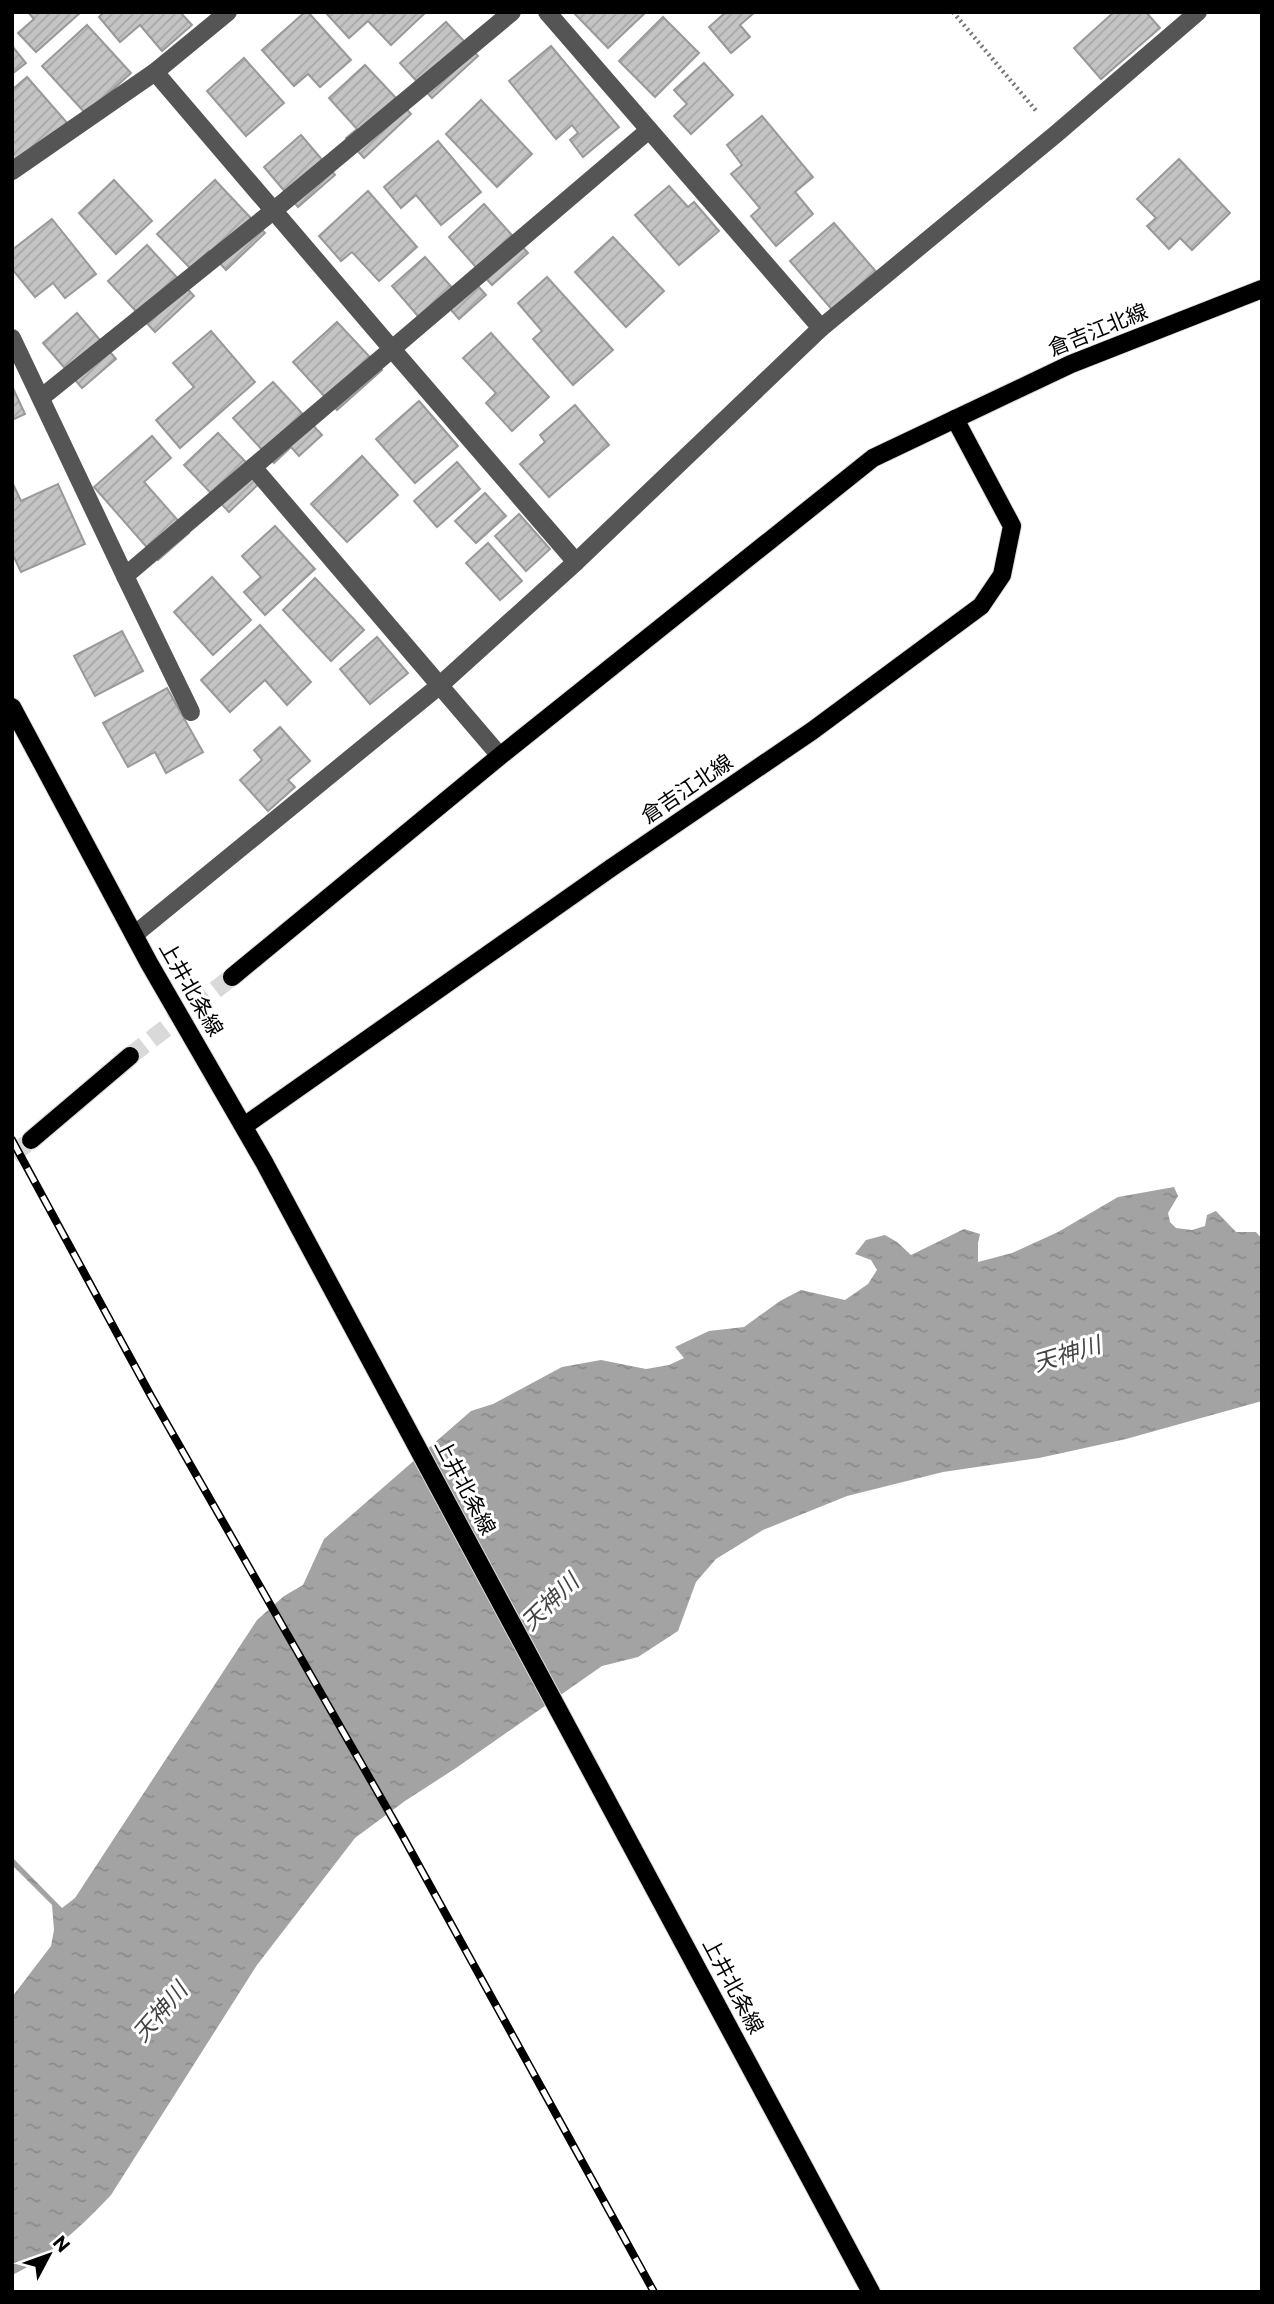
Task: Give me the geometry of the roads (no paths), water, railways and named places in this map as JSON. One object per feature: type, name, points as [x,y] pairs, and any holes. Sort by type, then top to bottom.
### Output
[{"type":"main road","name":"倉吉江北線","points":[[232,977],[500,756],[873,458],[1071,364],[1262,289]]},
{"type":"main road","name":"倉吉江北線","points":[[244,1126],[611,868],[812,731],[981,606],[1002,575],[1012,526],[955,419]]},
{"type":"main road","name":"上井北条線","points":[[12,707],[134,935],[264,1162],[871,2292]]},
{"type":"main road","points":[[31,1140],[130,1056]]},
{"type":"street","points":[[42,397],[273,211],[512,12]]},
{"type":"street","points":[[547,12],[821,328]]},
{"type":"street","points":[[134,935],[439,687],[576,562],[821,328],[1056,134],[1198,12]]},
{"type":"street","points":[[12,171],[155,72],[219,15]]},
{"type":"street","points":[[155,72],[576,562]]},
{"type":"street","points":[[125,576],[649,130]]},
{"type":"street","points":[[12,338],[191,712]]},
{"type":"street","points":[[253,467],[500,756]]},
{"type":"water","name":"天神川","points":[[1174,1187],[1178,1196],[1168,1213],[1170,1222],[1176,1228],[1192,1230],[1205,1226],[1207,1215],[1216,1211],[1236,1232],[1256,1232],[1262,1239],[1262,1401],[1126,1439],[1039,1458],[943,1472],[847,1496],[763,1530],[716,1559],[696,1582],[678,1631],[638,1657],[602,1666],[355,1838],[257,1965],[111,2195],[51,2250],[12,2275],[12,1997],[51,1946],[54,1930],[52,1905],[12,1865],[12,1857],[62,1908],[75,1898],[257,1620],[284,1596],[303,1585],[324,1539],[471,1411],[493,1404],[562,1367],[601,1360],[646,1369],[669,1365],[684,1358],[675,1347],[709,1331],[744,1327],[780,1301],[801,1290],[845,1300],[868,1284],[877,1270],[871,1260],[855,1254],[866,1240],[885,1235],[911,1255],[964,1229],[980,1234],[978,1262],[1012,1253],[1058,1232],[1118,1197]]},
{"type":"tunnel","points":[[130,1056],[232,977]]},
{"type":"tunnel","points":[[12,1155],[31,1140]]},
{"type":"railway","points":[[12,1140],[151,1396],[401,1833],[654,2292]]}]
